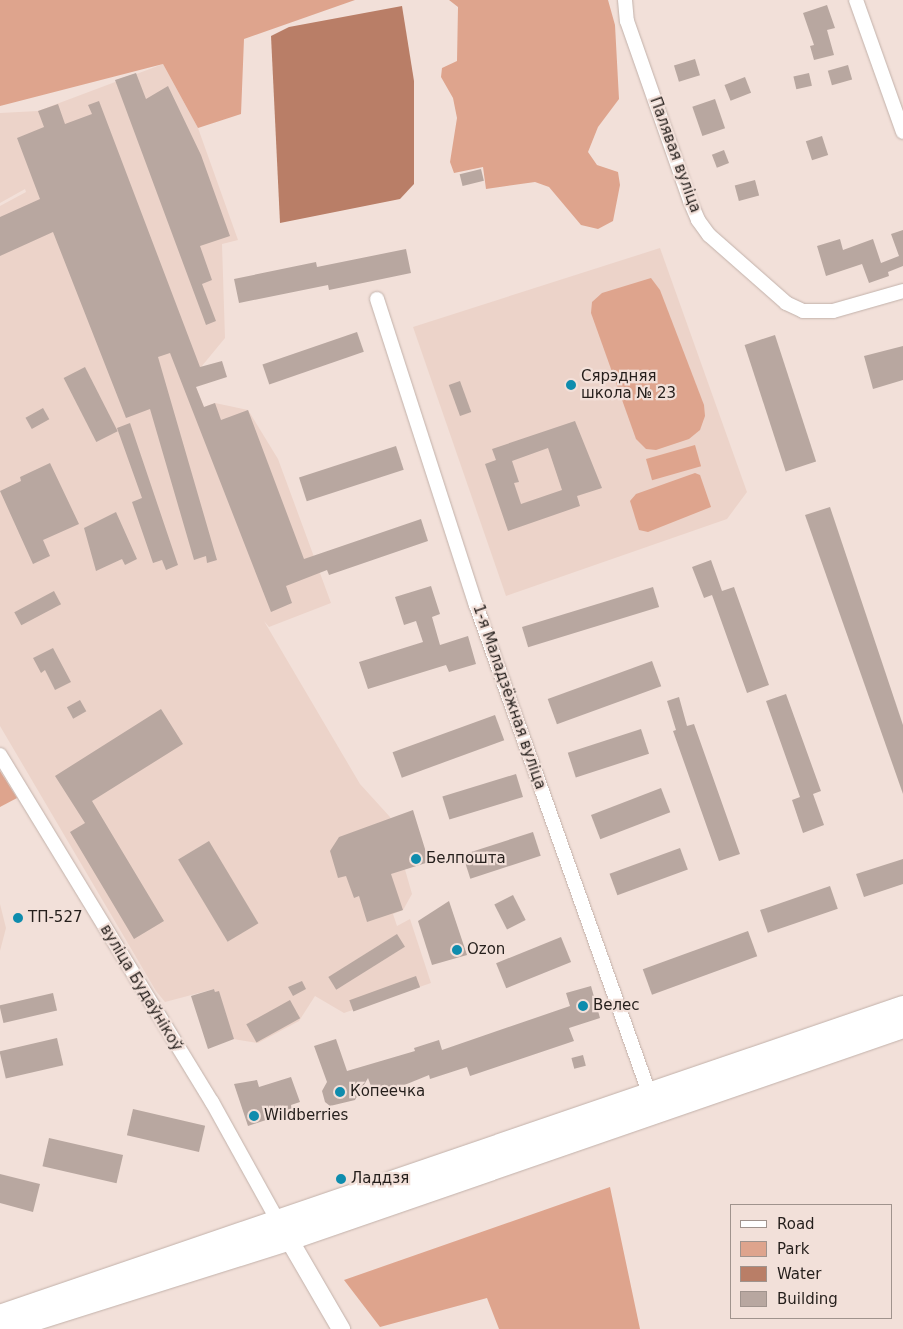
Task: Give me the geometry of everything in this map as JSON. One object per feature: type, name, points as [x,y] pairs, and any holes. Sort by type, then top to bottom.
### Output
[{"type":"highway","points":[[30,1329],[85,1306],[284,1231],[653,1102],[903,1007]]},
{"type":"highway","points":[[653,1102],[903,1027]]},
{"type":"highway","points":[[0,1316],[284,1231]]},
{"type":"highway","points":[[6,1329],[85,1306]]},
{"type":"street","name":"Палявая вуліца","points":[[625,0],[627,21],[687,192],[698,220],[709,235],[782,299],[803,311],[833,311],[903,291]]},
{"type":"street","points":[[856,0],[903,132]]},
{"type":"street","name":"1-я Маладзёжная вуліца","points":[[377,299],[479,614],[653,1102]]},
{"type":"street","name":"вуліца Будаўнікоў","points":[[0,755],[212,1102],[284,1231]]},
{"type":"street","points":[[284,1231],[316,1291],[341,1329]]},
{"type":"shaded area","points":[[163,64],[198,128],[238,240],[222,244],[225,338],[192,378],[204,407],[215,403],[248,410],[278,459],[331,603],[269,627],[264,621],[360,784],[390,817],[412,894],[403,910],[393,914],[397,926],[410,919],[431,983],[344,1013],[315,996],[299,1021],[258,1043],[233,1039],[214,989],[165,1002],[156,991],[0,726],[0,206],[26,192],[25,189],[0,203],[0,113],[38,111]]},
{"type":"shaded area","name":"Сярэдняя школа № 23","points":[[660,248],[747,492],[727,519],[506,596],[413,327]]},
{"type":"shaded area","points":[[0,904],[6,928],[0,951]]},
{"type":"green space","points":[[0,0],[355,0],[244,39],[241,114],[198,128],[163,64],[0,106]]},
{"type":"green space","points":[[449,0],[608,0],[615,25],[619,99],[598,127],[588,152],[597,165],[618,172],[620,185],[613,221],[598,229],[581,225],[549,187],[535,182],[486,189],[483,167],[454,173],[450,162],[457,118],[453,98],[441,77],[442,68],[457,61],[458,7]]},
{"type":"green space","points":[[651,278],[660,290],[704,405],[705,416],[700,430],[689,439],[656,450],[646,449],[636,439],[591,313],[592,302],[602,293]]},
{"type":"green space","points":[[695,445],[701,466],[652,480],[646,459]]},
{"type":"green space","points":[[695,473],[700,475],[711,507],[648,532],[639,530],[630,501],[636,494]]},
{"type":"green space","points":[[0,771],[17,798],[0,807]]},
{"type":"green space","points":[[610,1187],[640,1329],[499,1329],[487,1298],[380,1327],[344,1280]]},
{"type":"water","points":[[402,6],[414,81],[414,184],[400,199],[280,223],[271,36],[289,27]]},
{"type":"building","points":[[827,5],[835,28],[827,30],[834,55],[814,60],[810,46],[814,45],[803,13]]},
{"type":"building","points":[[695,59],[700,75],[679,82],[674,65]]},
{"type":"building","points":[[848,65],[852,79],[832,85],[828,71]]},
{"type":"building","points":[[136,73],[146,99],[168,86],[201,155],[230,236],[200,246],[212,280],[202,284],[216,321],[206,325],[115,80]]},
{"type":"building","points":[[809,73],[812,86],[796,89],[793,77]]},
{"type":"building","points":[[745,77],[751,93],[731,101],[724,85]]},
{"type":"building","points":[[715,99],[725,128],[702,136],[692,107]]},
{"type":"building","points":[[99,101],[200,367],[222,361],[227,377],[196,387],[204,407],[215,403],[221,420],[248,410],[304,559],[421,519],[428,541],[329,575],[327,570],[286,586],[292,603],[271,612],[170,353],[158,357],[217,560],[207,563],[206,556],[194,560],[150,409],[126,418],[53,232],[0,256],[0,217],[40,199],[17,138],[44,127],[38,111],[58,104],[65,124],[92,114],[88,105]]},
{"type":"building","points":[[822,136],[828,155],[812,160],[806,141]]},
{"type":"building","points":[[724,150],[729,163],[717,168],[712,155]]},
{"type":"building","points":[[481,169],[484,181],[463,186],[460,174]]},
{"type":"building","points":[[755,180],[759,195],[739,201],[735,185]]},
{"type":"building","points":[[903,230],[903,266],[888,272],[889,276],[869,283],[862,264],[826,276],[817,246],[840,239],[843,250],[873,239],[881,263],[899,256],[891,234]]},
{"type":"building","points":[[406,249],[411,273],[329,290],[328,285],[239,303],[234,279],[316,262],[317,267]]},
{"type":"building","points":[[357,332],[364,352],[269,384],[262,365]]},
{"type":"building","points":[[775,335],[816,461],[786,471],[745,345]]},
{"type":"building","points":[[903,346],[903,380],[873,389],[864,356]]},
{"type":"building","points":[[85,367],[118,431],[96,442],[64,378]]},
{"type":"building","points":[[460,381],[471,412],[460,416],[449,385]]},
{"type":"building","points":[[43,408],[49,419],[32,429],[26,418]]},
{"type":"building","points":[[575,421],[602,488],[577,496],[580,506],[508,531],[485,464],[496,460],[492,449]],"holes":[[[548,448],[562,490],[521,504],[514,483],[519,482],[512,461]]]},
{"type":"building","points":[[130,423],[178,565],[166,570],[162,560],[153,563],[132,502],[142,498],[117,428]]},
{"type":"building","points":[[396,446],[404,470],[307,501],[299,478]]},
{"type":"building","points":[[50,463],[79,524],[43,540],[50,556],[33,564],[0,491],[21,481],[20,477]]},
{"type":"building","points":[[830,507],[903,725],[903,794],[805,515]]},
{"type":"building","points":[[116,512],[137,559],[125,565],[122,559],[96,571],[84,528]]},
{"type":"building","points":[[711,560],[722,591],[734,587],[769,685],[747,693],[712,595],[704,598],[692,567]]},
{"type":"building","points":[[431,586],[440,614],[432,617],[440,645],[468,636],[476,664],[449,672],[446,665],[368,689],[359,662],[423,642],[416,621],[404,625],[395,597]]},
{"type":"building","points":[[653,587],[659,607],[528,647],[522,627]]},
{"type":"building","points":[[54,591],[61,604],[21,625],[14,612]]},
{"type":"building","points":[[53,648],[71,682],[55,690],[45,670],[41,673],[33,658]]},
{"type":"building","points":[[652,661],[661,686],[557,724],[548,699]]},
{"type":"building","points":[[786,694],[821,791],[813,794],[824,825],[803,833],[792,800],[800,797],[766,701]]},
{"type":"building","points":[[679,697],[687,726],[694,724],[740,854],[719,861],[673,731],[676,730],[667,701]]},
{"type":"building","points":[[80,700],[86,711],[73,719],[67,707]]},
{"type":"building","points":[[161,709],[183,744],[92,801],[164,921],[134,939],[70,832],[85,823],[55,776]]},
{"type":"building","points":[[495,715],[504,740],[402,778],[393,752]]},
{"type":"building","points":[[641,729],[649,754],[576,778],[568,753]]},
{"type":"building","points":[[516,774],[523,797],[449,819],[442,797]]},
{"type":"building","points":[[661,788],[670,812],[600,839],[591,815]]},
{"type":"building","points":[[413,810],[429,862],[391,874],[403,910],[367,922],[359,896],[354,898],[346,876],[338,878],[330,851],[339,837]]},
{"type":"building","points":[[533,832],[541,856],[470,879],[463,855]]},
{"type":"building","points":[[209,841],[258,923],[228,942],[178,860]]},
{"type":"building","points":[[680,848],[688,870],[617,895],[610,874]]},
{"type":"building","points":[[903,859],[903,884],[864,897],[856,874]]},
{"type":"building","points":[[830,886],[838,909],[768,933],[760,910]]},
{"type":"building","points":[[513,895],[526,920],[507,929],[494,905]]},
{"type":"building","points":[[449,901],[467,955],[432,965],[418,921]]},
{"type":"building","points":[[748,931],[757,956],[652,995],[643,969]]},
{"type":"building","points":[[397,934],[405,947],[336,990],[328,977]]},
{"type":"building","points":[[561,937],[571,962],[506,988],[496,963]]},
{"type":"building","points":[[416,976],[420,987],[353,1012],[349,1000]]},
{"type":"building","points":[[302,981],[306,989],[293,996],[288,987]]},
{"type":"building","points":[[591,986],[600,1018],[569,1028],[574,1041],[470,1076],[467,1067],[430,1079],[429,1075],[375,1097],[368,1078],[355,1100],[330,1106],[325,1102],[322,1091],[327,1082],[314,1046],[336,1039],[347,1071],[415,1051],[414,1048],[439,1040],[442,1050],[570,1006],[566,993]]},
{"type":"building","points":[[214,989],[215,992],[219,991],[234,1039],[208,1049],[191,996]]},
{"type":"building","points":[[53,993],[57,1011],[3,1023],[0,1005]]},
{"type":"building","points":[[290,1000],[300,1018],[256,1043],[246,1024]]},
{"type":"building","points":[[57,1038],[63,1065],[6,1079],[0,1051]]},
{"type":"building","points":[[583,1055],[586,1066],[574,1069],[571,1058]]},
{"type":"building","points":[[291,1077],[300,1102],[291,1105],[293,1111],[248,1126],[234,1084],[257,1080],[259,1087]]},
{"type":"building","points":[[133,1109],[205,1126],[199,1152],[127,1135]]},
{"type":"building","points":[[49,1138],[123,1155],[117,1183],[42,1166]]},
{"type":"building","points":[[0,1174],[40,1184],[33,1212],[0,1203]]},
{"type":"place","name":"Сярэдняя школа № 23","points":[[571,385]]},
{"type":"place","name":"Белпошта","points":[[416,859]]},
{"type":"place","name":"ТП-527","points":[[18,918]]},
{"type":"place","name":"Ozon","points":[[457,950]]},
{"type":"place","name":"Велес","points":[[583,1006]]},
{"type":"place","name":"Копеечка","points":[[340,1092]]},
{"type":"place","name":"Wildberries","points":[[254,1116]]},
{"type":"place","name":"Ладдзя","points":[[341,1179]]}]
